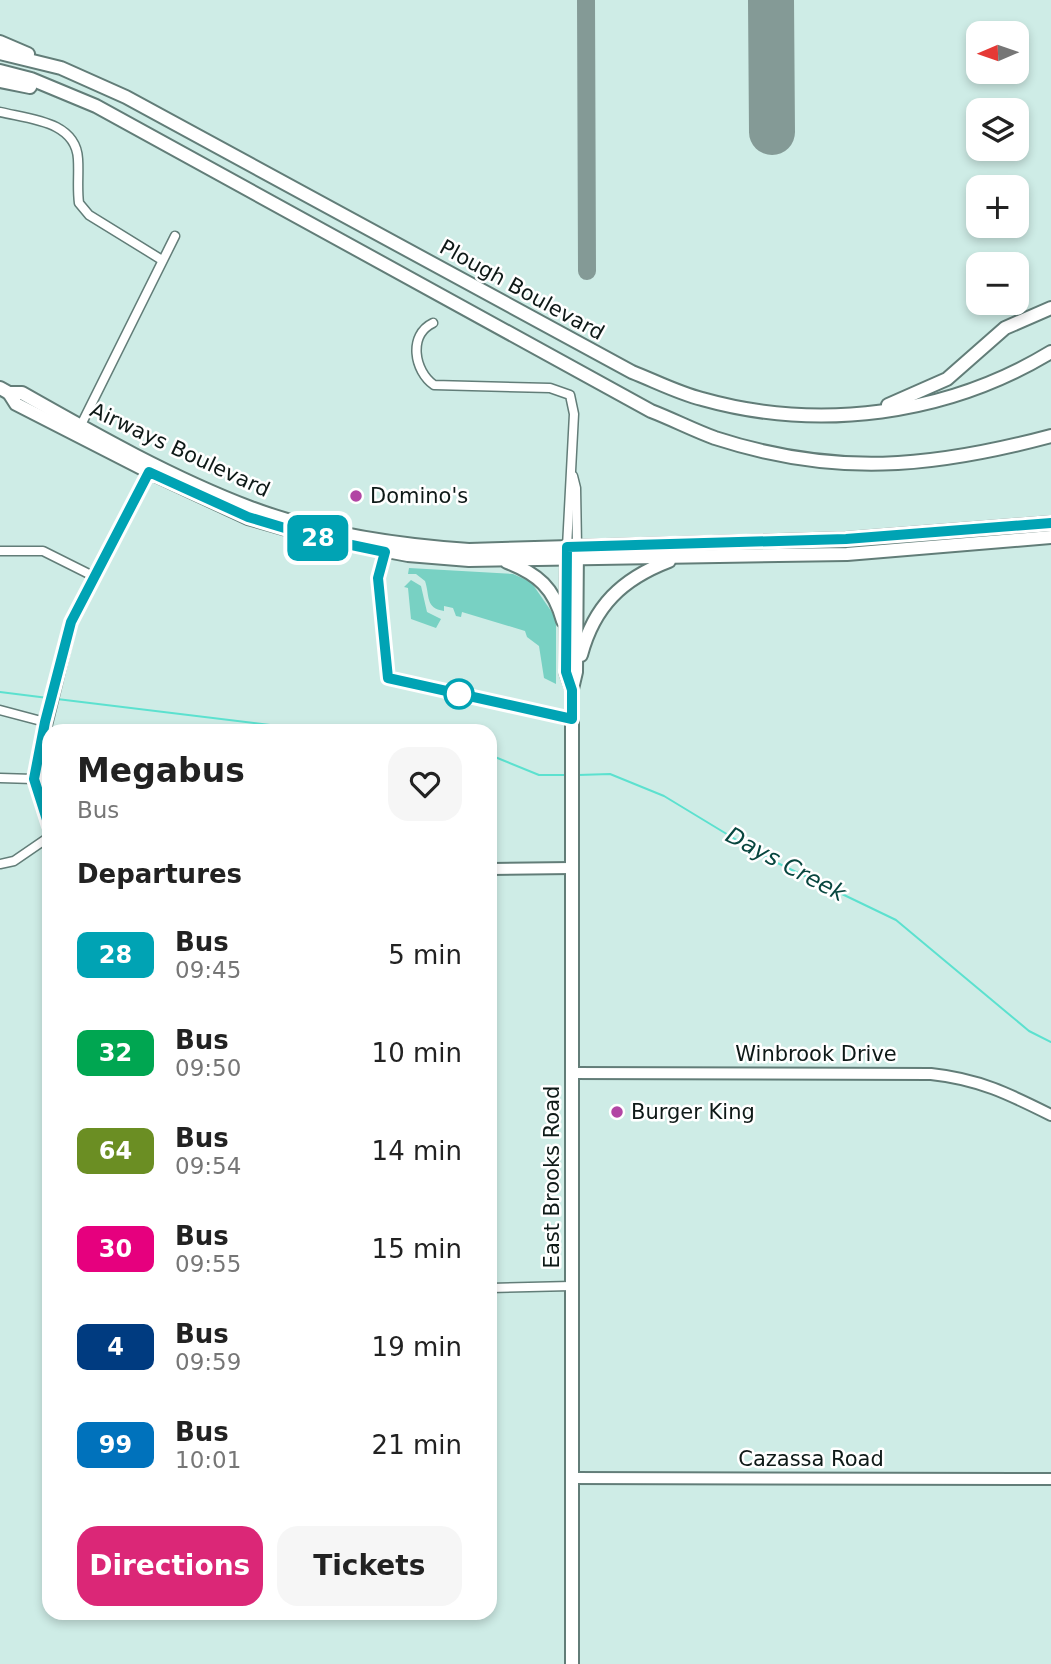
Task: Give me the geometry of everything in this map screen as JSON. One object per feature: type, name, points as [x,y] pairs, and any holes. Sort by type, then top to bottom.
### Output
[{"type":"main road","points":[[0,42],[61,68]]},
{"type":"main road","name":"Plough Boulevard","points":[[0,53],[61,68],[126,97],[632,372],[701,399],[764,411],[815,416],[872,412],[955,397],[1017,372],[1051,352]]},
{"type":"main road","name":"Plough Boulevard","points":[[0,71],[31,79],[96,106],[185,157],[314,223],[651,411],[715,438],[800,458],[860,465],[933,462],[982,454],[1051,436]]},
{"type":"main road","points":[[0,81],[96,106]]},
{"type":"main road","points":[[872,412],[947,379],[1005,328],[1051,308]]},
{"type":"main road","name":"Airways Boulevard","points":[[5,391],[22,393],[78,431],[248,517],[318,538],[385,552],[572,552],[846,539],[1051,523]]},
{"type":"main road","name":"Airways Boulevard","points":[[459,554],[500,559],[572,552],[678,557],[847,554],[1051,537]]},
{"type":"main road","name":"East Brooks Road","points":[[572,552],[566,632],[566,672],[572,690]]},
{"type":"main road","name":"East Brooks Road","points":[[572,552],[576,672],[572,690],[572,1664]]},
{"type":"main road","points":[[576,672],[592,621],[607,600],[637,575],[678,557]]},
{"type":"main road","points":[[500,559],[531,573],[546,585],[559,605],[566,632]]},
{"type":"street","points":[[0,112],[54,125],[72,138],[78,157],[79,203],[89,215],[162,260]]},
{"type":"street","points":[[78,431],[175,236]]},
{"type":"street","name":"East Brooks Road","points":[[433,323],[423,330],[418,342],[417,358],[424,376],[434,385],[541,387],[570,395],[574,408],[573,476],[569,488],[572,552]]},
{"type":"street","points":[[46,724],[71,622],[151,468]]},
{"type":"street","points":[[0,551],[43,551],[93,576]]},
{"type":"street","points":[[0,710],[47,717]]},
{"type":"street","points":[[42,741],[34,779],[42,804]]},
{"type":"street","points":[[0,778],[34,779]]},
{"type":"street","points":[[0,864],[14,861],[42,842]]},
{"type":"street","points":[[497,869],[572,868]]},
{"type":"street","name":"Winbrook Drive","points":[[572,1073],[931,1074],[964,1078],[990,1085],[1051,1115]]},
{"type":"street","points":[[497,1288],[571,1286]]},
{"type":"street","name":"Cazassa Road","points":[[571,1478],[1051,1479]]},
{"type":"green space","points":[[409,568],[513,574],[531,582],[556,618],[556,684],[544,678],[539,646],[527,637],[525,631],[462,612],[461,617],[456,616],[453,608],[444,606],[444,611],[434,607],[429,600],[425,581],[416,574],[408,574]]},
{"type":"green space","points":[[411,580],[421,586],[427,612],[441,619],[436,628],[411,619],[408,588],[404,587]]},
{"type":"waterway","name":"Days Creek","points":[[0,692],[48,698]]},
{"type":"waterway","name":"Days Creek","points":[[57,699],[262,724]]},
{"type":"waterway","name":"Days Creek","points":[[497,758],[539,775],[565,775]]},
{"type":"waterway","name":"Days Creek","points":[[578,775],[610,774],[664,796],[763,856],[896,920],[1029,1031],[1051,1042]]},
{"type":"taxiway","points":[[586,0],[587,271]]},
{"type":"runway","points":[[771,0],[772,132]]},
{"type":"bus line","name":"28","points":[[45,724],[71,622],[149,472],[248,517],[318,538],[385,552],[378,578],[388,678],[572,719],[572,690],[566,672],[567,547],[846,539],[1051,523]]},
{"type":"bus line","name":"28","points":[[42,737],[34,779],[42,810]]},
{"type":"place","name":"Domino's","points":[[356,496]]},
{"type":"place","name":"Burger King","points":[[617,1112]]}]
